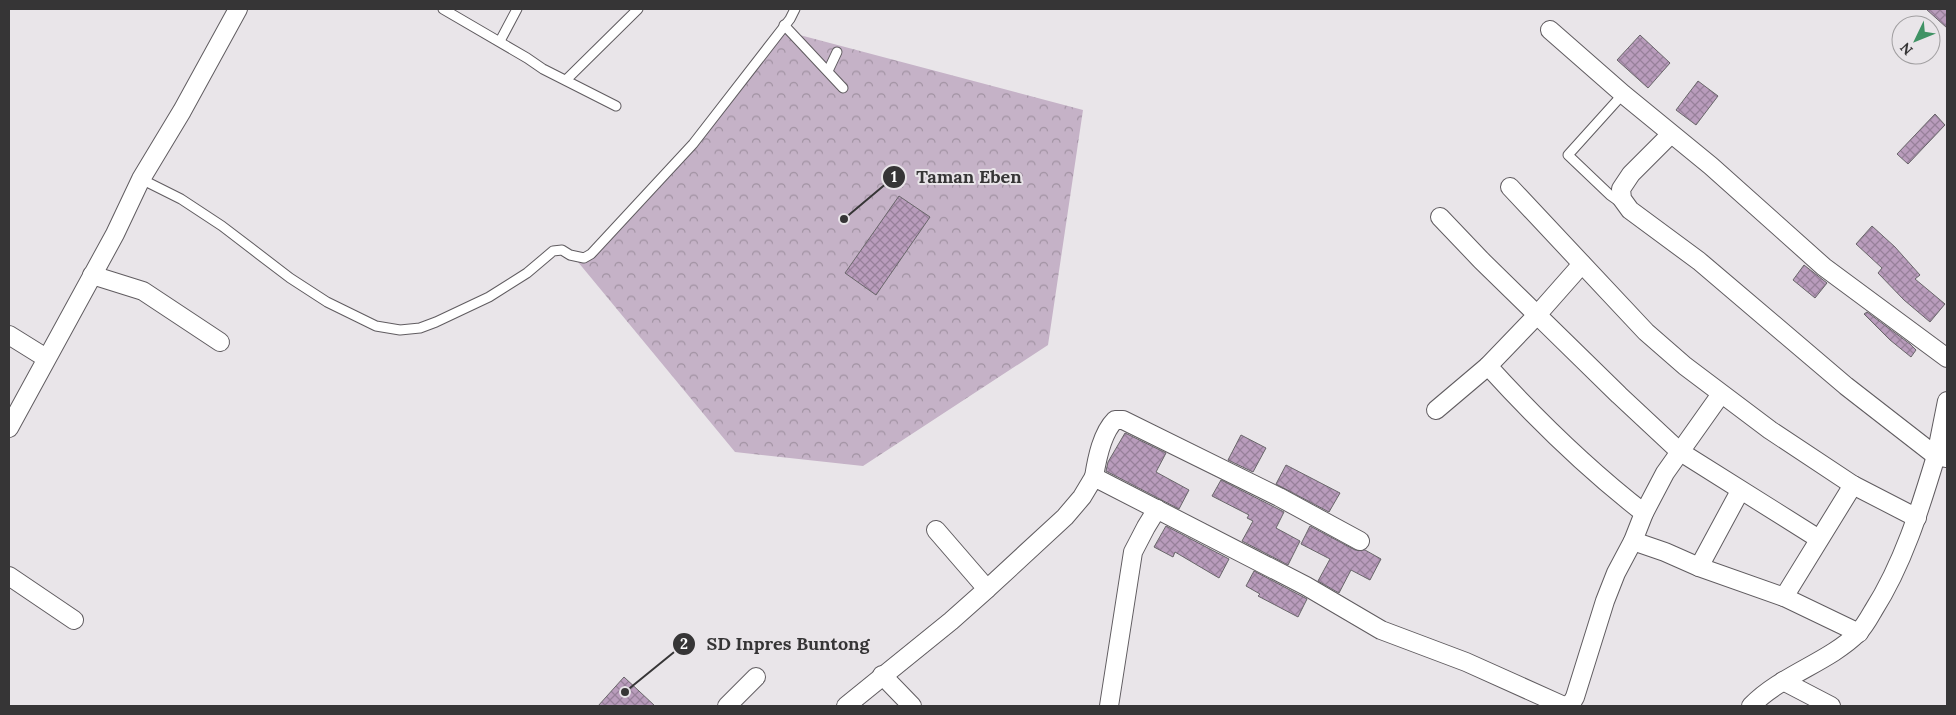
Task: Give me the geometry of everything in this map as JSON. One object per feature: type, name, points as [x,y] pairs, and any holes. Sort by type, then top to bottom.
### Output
[{"type":"street","points":[[9,428],[115,234],[141,179],[182,111],[238,9]]},
{"type":"street","points":[[1550,30],[1623,94],[1711,166],[1824,267],[1947,358]]},
{"type":"street","points":[[1671,134],[1631,174],[1621,189],[1622,199],[1630,210],[1698,261],[1846,386],[1942,457]]},
{"type":"street","points":[[1510,186],[1646,332],[1685,366],[1770,430],[1853,485],[1917,518]]},
{"type":"street","points":[[1440,217],[1537,315],[1679,451],[1819,539]]},
{"type":"street","points":[[1436,410],[1488,366],[1582,264]]},
{"type":"street","points":[[92,276],[143,292],[220,342]]},
{"type":"street","points":[[9,335],[46,358]]},
{"type":"street","points":[[1488,366],[1558,440],[1612,488],[1644,513]]},
{"type":"street","points":[[1094,477],[1306,586],[1381,630],[1466,662],[1564,706],[1571,704],[1575,697],[1605,601],[1616,572],[1634,541],[1644,513],[1679,451],[1721,394]]},
{"type":"street","points":[[1751,706],[1783,681],[1839,648],[1859,633],[1885,594],[1942,457],[1947,401]]},
{"type":"street","points":[[846,706],[951,621],[1065,517],[1082,497],[1094,477],[1097,460],[1109,426],[1115,420],[1123,420],[1261,488],[1360,541]]},
{"type":"street","points":[[1784,597],[1853,485]]},
{"type":"street","points":[[1699,567],[1740,491]]},
{"type":"street","points":[[1109,706],[1133,552],[1158,509]]},
{"type":"street","points":[[936,530],[987,589]]},
{"type":"street","points":[[1634,541],[1699,567],[1784,597],[1859,633]]},
{"type":"street","points":[[9,576],[74,620]]},
{"type":"street","points":[[882,675],[912,706]]},
{"type":"street","points":[[727,706],[756,677]]},
{"type":"street","points":[[1783,681],[1832,706]]},
{"type":"lane","points":[[443,9],[500,41],[543,69],[616,106]]},
{"type":"lane","points":[[500,41],[517,9]]},
{"type":"lane","points":[[566,80],[638,9]]},
{"type":"lane","points":[[141,179],[181,199],[222,226],[290,278],[327,302],[376,326],[400,330],[420,328],[489,297],[527,273],[553,251],[562,250],[570,255],[584,258],[591,254],[693,144],[795,9]]},
{"type":"lane","points":[[784,25],[843,88]]},
{"type":"lane","points":[[828,71],[837,52]]},
{"type":"lane","points":[[1622,199],[1616,200],[1568,155],[1623,94]]},
{"type":"green space","points":[[777,29],[1083,110],[1048,345],[863,466],[735,452],[578,262],[663,175]]},
{"type":"building","points":[[1926,9],[1947,9],[1947,28],[1941,23],[1941,15],[1933,15]]},
{"type":"building","points":[[1640,35],[1670,63],[1648,88],[1617,60]]},
{"type":"building","points":[[1698,81],[1718,96],[1696,125],[1676,110]]},
{"type":"building","points":[[1935,114],[1945,125],[1908,164],[1897,154]]},
{"type":"building","points":[[899,196],[930,217],[876,295],[845,273]]},
{"type":"building","points":[[1872,226],[1895,247],[1920,275],[1915,279],[1945,304],[1930,322],[1904,300],[1878,273],[1882,268],[1856,244]]},
{"type":"building","points":[[1804,265],[1827,283],[1815,298],[1793,280]]},
{"type":"building","points":[[1867,312],[1916,350],[1911,357],[1890,340],[1864,314]]},
{"type":"building","points":[[1125,433],[1166,453],[1156,472],[1189,490],[1179,509],[1106,471],[1108,462]]},
{"type":"building","points":[[1241,435],[1266,448],[1253,472],[1228,460]]},
{"type":"building","points":[[1286,465],[1340,493],[1329,512],[1276,484]]},
{"type":"building","points":[[1221,480],[1284,512],[1276,528],[1300,541],[1288,565],[1242,541],[1253,521],[1247,518],[1249,515],[1212,496]]},
{"type":"building","points":[[1166,526],[1229,559],[1219,578],[1175,552],[1173,557],[1154,547]]},
{"type":"building","points":[[1310,526],[1355,550],[1365,550],[1381,559],[1370,580],[1351,570],[1339,593],[1318,581],[1330,559],[1301,544]]},
{"type":"building","points":[[1254,571],[1307,599],[1298,617],[1258,596],[1260,594],[1246,586]]},
{"type":"building","points":[[624,677],[655,706],[598,706]]},
{"type":"place","name":"Taman Eben","points":[[844,219]]},
{"type":"place","name":"SD Inpres Buntong","points":[[625,692]]}]
